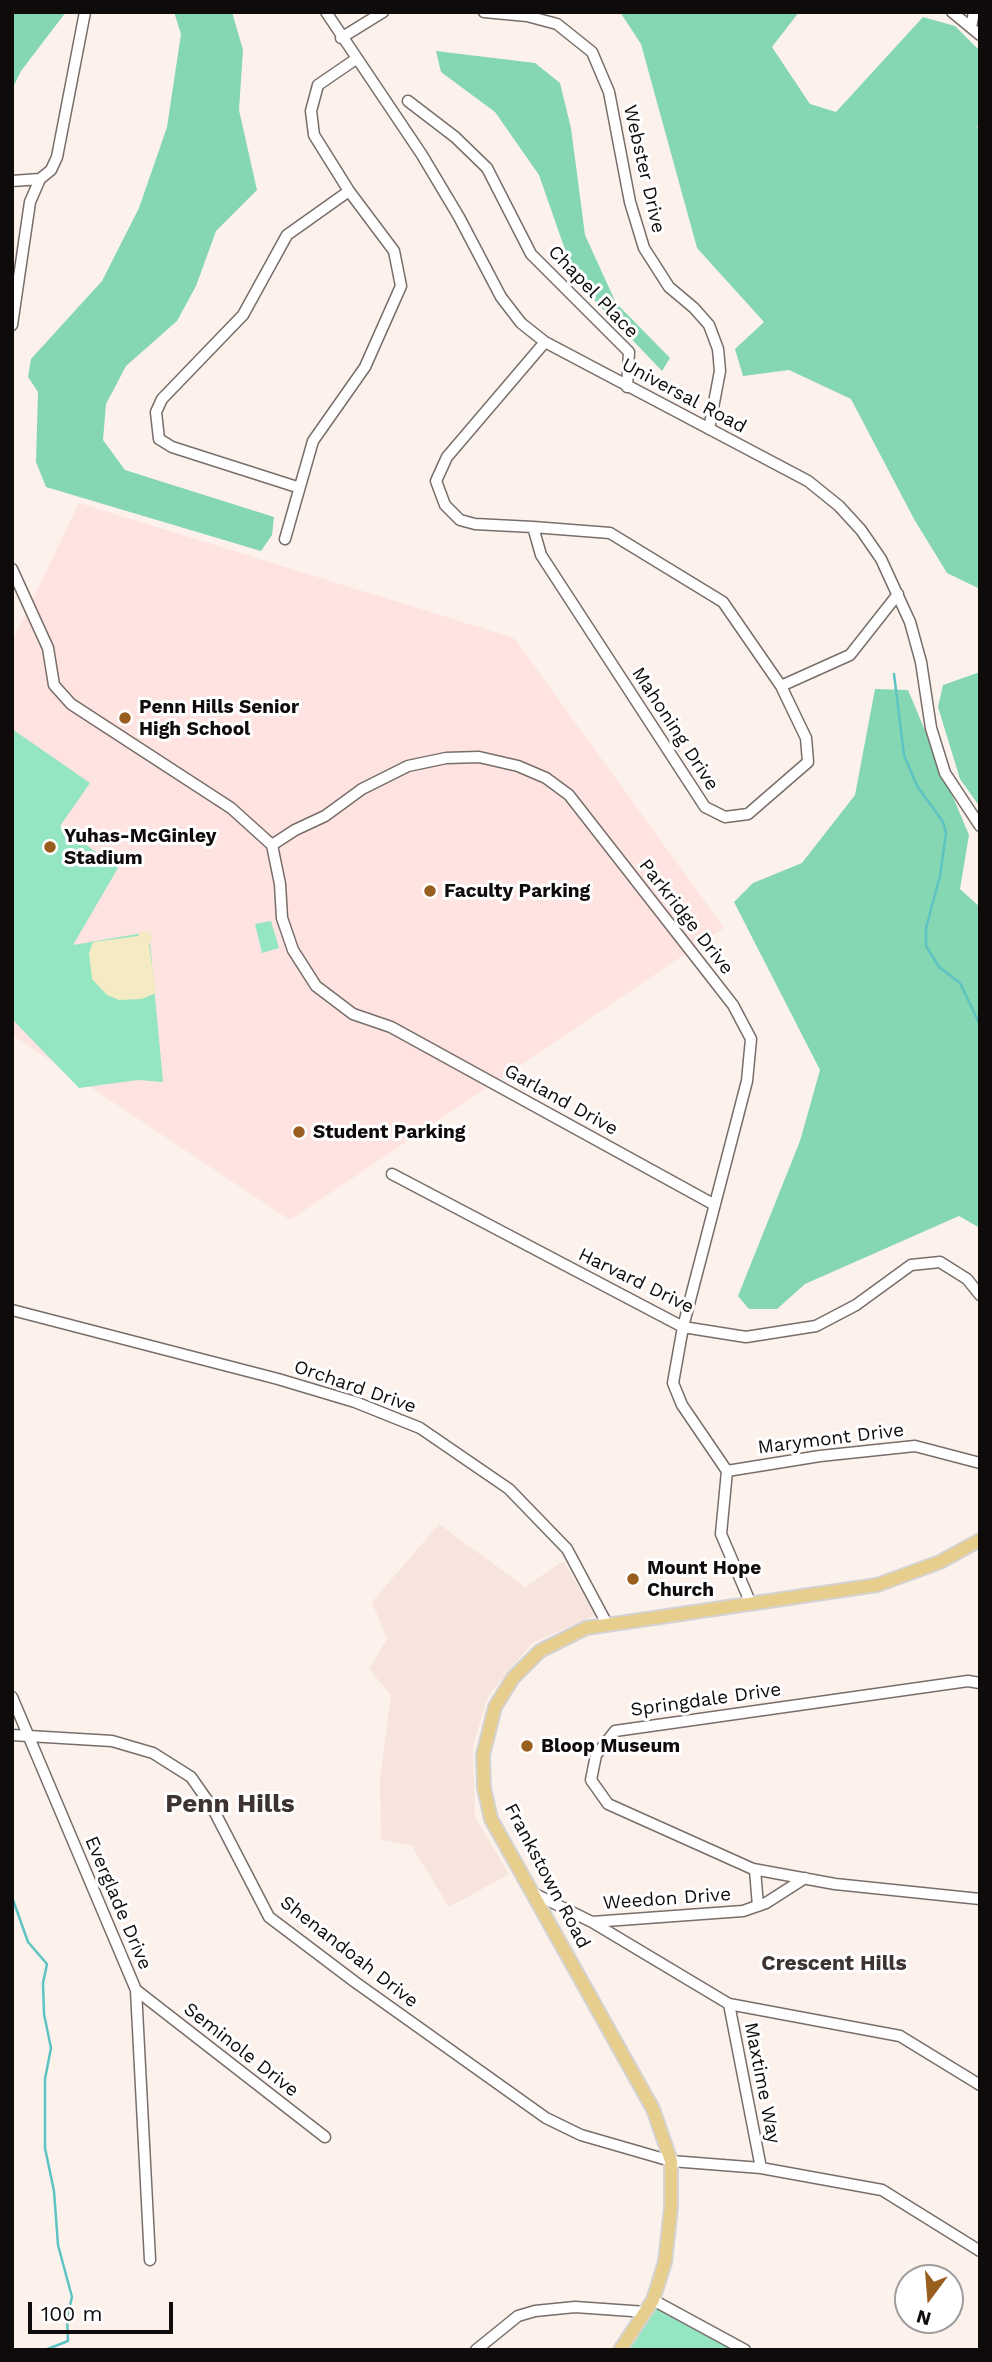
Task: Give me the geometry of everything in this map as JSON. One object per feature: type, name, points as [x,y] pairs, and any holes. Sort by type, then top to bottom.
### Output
[{"type":"main road","name":"Frankstown Road","points":[[620,2350],[653,2300],[669,2235],[671,2161],[653,2109],[491,1819],[482,1772],[485,1739],[502,1694],[528,1662],[570,1634],[607,1622],[851,1590],[897,1579],[940,1562],[980,1541]]},
{"type":"street","points":[[12,325],[30,202],[40,179],[51,170],[57,157],[85,12]]},
{"type":"street","name":"Universal Road","points":[[326,12],[460,217],[501,296],[521,323],[545,342],[808,481],[839,506],[867,539],[898,594],[921,662],[936,750],[951,784],[980,826]]},
{"type":"street","points":[[341,38],[383,12]]},
{"type":"street","name":"Webster Drive","points":[[484,12],[527,16],[557,24],[592,52],[609,92],[630,202],[644,248],[669,287],[709,325],[718,349],[720,372],[709,429]]},
{"type":"street","points":[[952,12],[980,35]]},
{"type":"street","points":[[971,27],[974,12]]},
{"type":"street","points":[[285,539],[313,440],[365,367],[401,286],[394,251],[349,191],[314,135],[311,111],[318,85],[356,59]]},
{"type":"street","name":"Chapel Place","points":[[408,101],[455,137],[487,169],[531,254],[629,352],[627,387]]},
{"type":"street","points":[[12,181],[40,179]]},
{"type":"street","points":[[298,487],[172,447],[159,439],[156,412],[162,399],[243,315],[287,235],[349,191]]},
{"type":"street","points":[[545,342],[447,457],[436,481],[444,505],[460,520],[475,524],[610,533],[723,602],[781,686],[850,655],[898,594]]},
{"type":"street","name":"Mahoning Drive","points":[[533,527],[541,555],[705,807],[724,817],[748,814],[808,762],[806,738],[781,686]]},
{"type":"street","points":[[12,569],[48,648],[54,685],[71,705],[231,808],[272,845]]},
{"type":"street","name":"Parkridge Drive","points":[[272,845],[295,830],[325,816],[362,789],[408,766],[446,758],[478,757],[518,766],[547,778],[569,795],[733,1005],[751,1039],[747,1081],[713,1204],[683,1327],[673,1383],[681,1405],[710,1441],[727,1471]]},
{"type":"street","name":"Garland Drive","points":[[272,845],[281,884],[282,918],[293,950],[316,986],[354,1014],[391,1027],[713,1204]]},
{"type":"street","name":"Harvard Drive","points":[[392,1174],[683,1327],[746,1337],[816,1326],[856,1305],[911,1265],[940,1262],[967,1279],[980,1295]]},
{"type":"street","name":"Orchard Drive","points":[[12,1310],[278,1379],[355,1402],[420,1428],[509,1489],[567,1549],[607,1622]]},
{"type":"street","name":"Marymont Drive","points":[[727,1471],[820,1456],[915,1446],[980,1463]]},
{"type":"street","points":[[727,1471],[722,1534],[751,1604]]},
{"type":"street","name":"Springdale Drive","points":[[980,1683],[968,1681],[615,1731],[596,1755],[591,1780],[608,1804],[755,1870],[835,1884],[980,1899]]},
{"type":"street","name":"Everglade Drive","points":[[12,1697],[136,1990],[150,2259]]},
{"type":"street","name":"Shenandoah Drive","points":[[12,1735],[112,1741],[153,1753],[191,1777],[212,1807],[269,1917],[355,1982],[546,2118],[581,2135],[671,2161],[761,2168],[882,2190],[980,2251]]},
{"type":"street","points":[[755,1870],[758,1906]]},
{"type":"street","name":"Weedon Drive","points":[[530,1892],[592,1922],[718,1916],[758,1906],[805,1878]]},
{"type":"street","points":[[592,1922],[729,2004],[900,2036],[980,2085]]},
{"type":"street","name":"Seminole Drive","points":[[136,1990],[325,2137]]},
{"type":"street","name":"Maxtime Way","points":[[729,2004],[761,2168]]},
{"type":"street","points":[[653,2300],[745,2350]]},
{"type":"street","points":[[476,2350],[519,2316],[535,2311],[575,2307],[646,2312]]},
{"type":"shaded area","name":"Penn Hills Senior High School","points":[[79,503],[514,638],[724,928],[290,1220],[12,1035],[12,642]]},
{"type":"shaded area","points":[[439,1524],[525,1587],[563,1561],[596,1615],[532,1643],[488,1696],[473,1746],[475,1817],[509,1874],[449,1907],[411,1845],[381,1840],[380,1779],[391,1695],[369,1669],[387,1639],[372,1602]]},
{"type":"green space","points":[[12,12],[66,12],[21,71],[12,89]]},
{"type":"green space","points":[[174,12],[232,12],[243,50],[239,110],[257,190],[216,231],[196,286],[177,321],[126,366],[106,404],[103,440],[125,470],[274,517],[272,535],[261,551],[46,487],[36,462],[38,392],[28,377],[31,359],[102,281],[139,208],[167,127],[181,34]]},
{"type":"green space","points":[[620,12],[799,12],[772,47],[810,104],[836,112],[923,17],[955,26],[980,51],[980,121],[977,127],[980,130],[980,589],[947,573],[914,519],[851,399],[789,370],[743,376],[735,349],[764,322],[697,248],[641,44]]},
{"type":"green space","points":[[436,51],[535,63],[560,83],[571,128],[585,235],[616,303],[670,358],[662,371],[576,281],[539,175],[495,112],[441,72]]},
{"type":"green space","points":[[980,672],[980,807],[960,779],[938,707],[943,685]]},
{"type":"green space","points":[[875,689],[908,690],[969,835],[960,889],[980,907],[980,1228],[959,1216],[805,1284],[777,1309],[749,1309],[738,1296],[800,1141],[820,1070],[734,902],[753,883],[802,863],[855,795]]},
{"type":"green space","points":[[12,729],[90,783],[60,826],[118,868],[73,945],[149,932],[163,1082],[138,1080],[79,1088],[12,1019]]},
{"type":"green space","points":[[271,921],[279,948],[262,953],[255,924]]},
{"type":"green space","points":[[653,2300],[745,2350],[620,2350]]},
{"type":"sand","points":[[141,931],[149,932],[152,937],[149,945],[156,993],[142,999],[119,1000],[107,995],[92,979],[89,953],[93,942],[138,936]]},
{"type":"waterway","points":[[894,674],[904,755],[917,786],[943,822],[946,833],[940,876],[926,928],[926,946],[939,967],[960,983],[980,1025]]},
{"type":"waterway","points":[[12,1897],[28,1942],[47,1964],[43,1983],[44,2014],[51,2048],[45,2079],[45,2148],[54,2191],[58,2245],[72,2297],[67,2317],[68,2341],[45,2350]]},
{"type":"place","name":"Penn Hills Senior High School","points":[[125,718]]},
{"type":"place","name":"Yuhas-McGinley Stadium","points":[[50,847]]},
{"type":"place","name":"Faculty Parking","points":[[430,891]]},
{"type":"place","name":"Student Parking","points":[[299,1132]]},
{"type":"place","name":"Mount Hope Church","points":[[633,1579]]},
{"type":"place","name":"Bloop Museum","points":[[527,1746]]},
{"type":"district","name":"Penn Hills","points":[[230,1804]]},
{"type":"district","name":"Crescent Hills","points":[[834,1964]]}]
